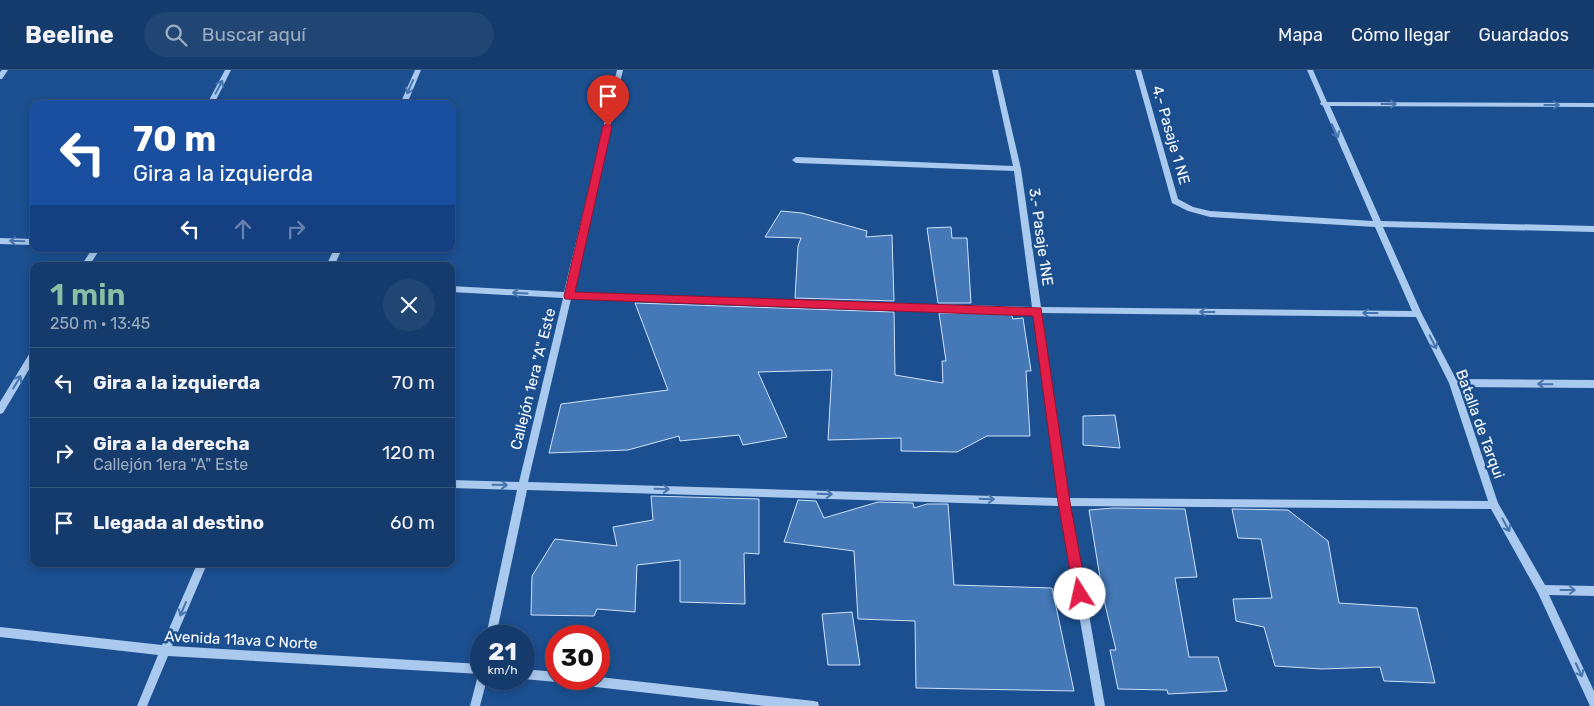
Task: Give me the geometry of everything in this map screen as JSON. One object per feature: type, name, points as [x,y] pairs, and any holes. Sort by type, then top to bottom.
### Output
[{"type":"street","points":[[0,77],[5,70]]},
{"type":"street","points":[[212,100],[228,70]]},
{"type":"street","points":[[405,100],[418,70]]},
{"type":"street","name":"Callejón 1era \"A\" Este","points":[[493,625],[523,485],[569,296],[620,70]]},
{"type":"street","name":"3.- Pasaje 1NE","points":[[995,70],[1017,169],[1064,502],[1100,706]]},
{"type":"street","name":"4.- Pasaje 1 NE","points":[[1138,70],[1175,201],[1191,209],[1210,214],[1378,224]]},
{"type":"street","name":"Batalla de Tarqui","points":[[1310,70],[1323,104],[1418,314],[1453,383],[1494,505],[1542,590],[1594,703]]},
{"type":"street","points":[[1323,104],[1594,105]]},
{"type":"street","points":[[796,160],[1017,169]]},
{"type":"street","points":[[1378,224],[1594,229]]},
{"type":"street","points":[[0,241],[30,242]]},
{"type":"street","points":[[455,289],[569,296],[1038,312],[1418,314]]},
{"type":"street","points":[[0,410],[30,360]]},
{"type":"street","points":[[1453,383],[1594,384]]},
{"type":"street","points":[[455,484],[1064,502],[1494,505]]},
{"type":"street","points":[[142,706],[201,567]]},
{"type":"street","points":[[1542,590],[1594,591]]},
{"type":"street","name":"Avenida 11ava C Norte","points":[[0,632],[166,651],[470,668]]},
{"type":"street","points":[[610,684],[814,706]]},
{"type":"street","points":[[475,706],[479,690]]},
{"type":"building","points":[[781,211],[802,213],[867,231],[866,237],[892,235],[894,301],[795,298],[798,246],[801,238],[765,237]]},
{"type":"building","points":[[951,227],[952,238],[967,238],[971,303],[938,303],[927,228]]},
{"type":"building","points":[[635,303],[894,312],[895,375],[943,383],[942,361],[946,361],[939,313],[1011,314],[1013,319],[1023,318],[1031,371],[1026,371],[1030,436],[987,436],[957,452],[901,451],[901,438],[828,440],[832,370],[758,372],[787,437],[743,445],[739,435],[680,441],[679,436],[628,450],[549,453],[561,404],[668,390]]},
{"type":"building","points":[[1115,415],[1120,448],[1083,445],[1083,416]]},
{"type":"building","points":[[651,496],[759,499],[759,554],[744,553],[745,604],[680,602],[680,560],[637,565],[635,612],[597,609],[594,616],[531,615],[532,576],[555,539],[617,546],[613,527],[653,520]]},
{"type":"building","points":[[798,500],[816,501],[824,518],[878,502],[913,503],[914,508],[927,504],[948,504],[954,585],[1052,588],[1074,691],[916,688],[915,621],[858,619],[854,551],[784,542]]},
{"type":"building","points":[[1113,508],[1185,509],[1197,577],[1175,578],[1189,657],[1218,657],[1227,691],[1168,694],[1167,690],[1118,689],[1110,650],[1116,650],[1103,596],[1089,510]]},
{"type":"building","points":[[1232,509],[1288,510],[1328,541],[1339,603],[1417,608],[1435,683],[1384,681],[1380,667],[1322,669],[1275,666],[1264,627],[1236,621],[1233,599],[1272,598],[1261,539],[1238,538]]},
{"type":"building","points":[[852,612],[860,665],[828,665],[822,614]]},
{"type":"route","points":[[608,126],[569,296],[1038,312],[1064,502],[1080,594]]}]
